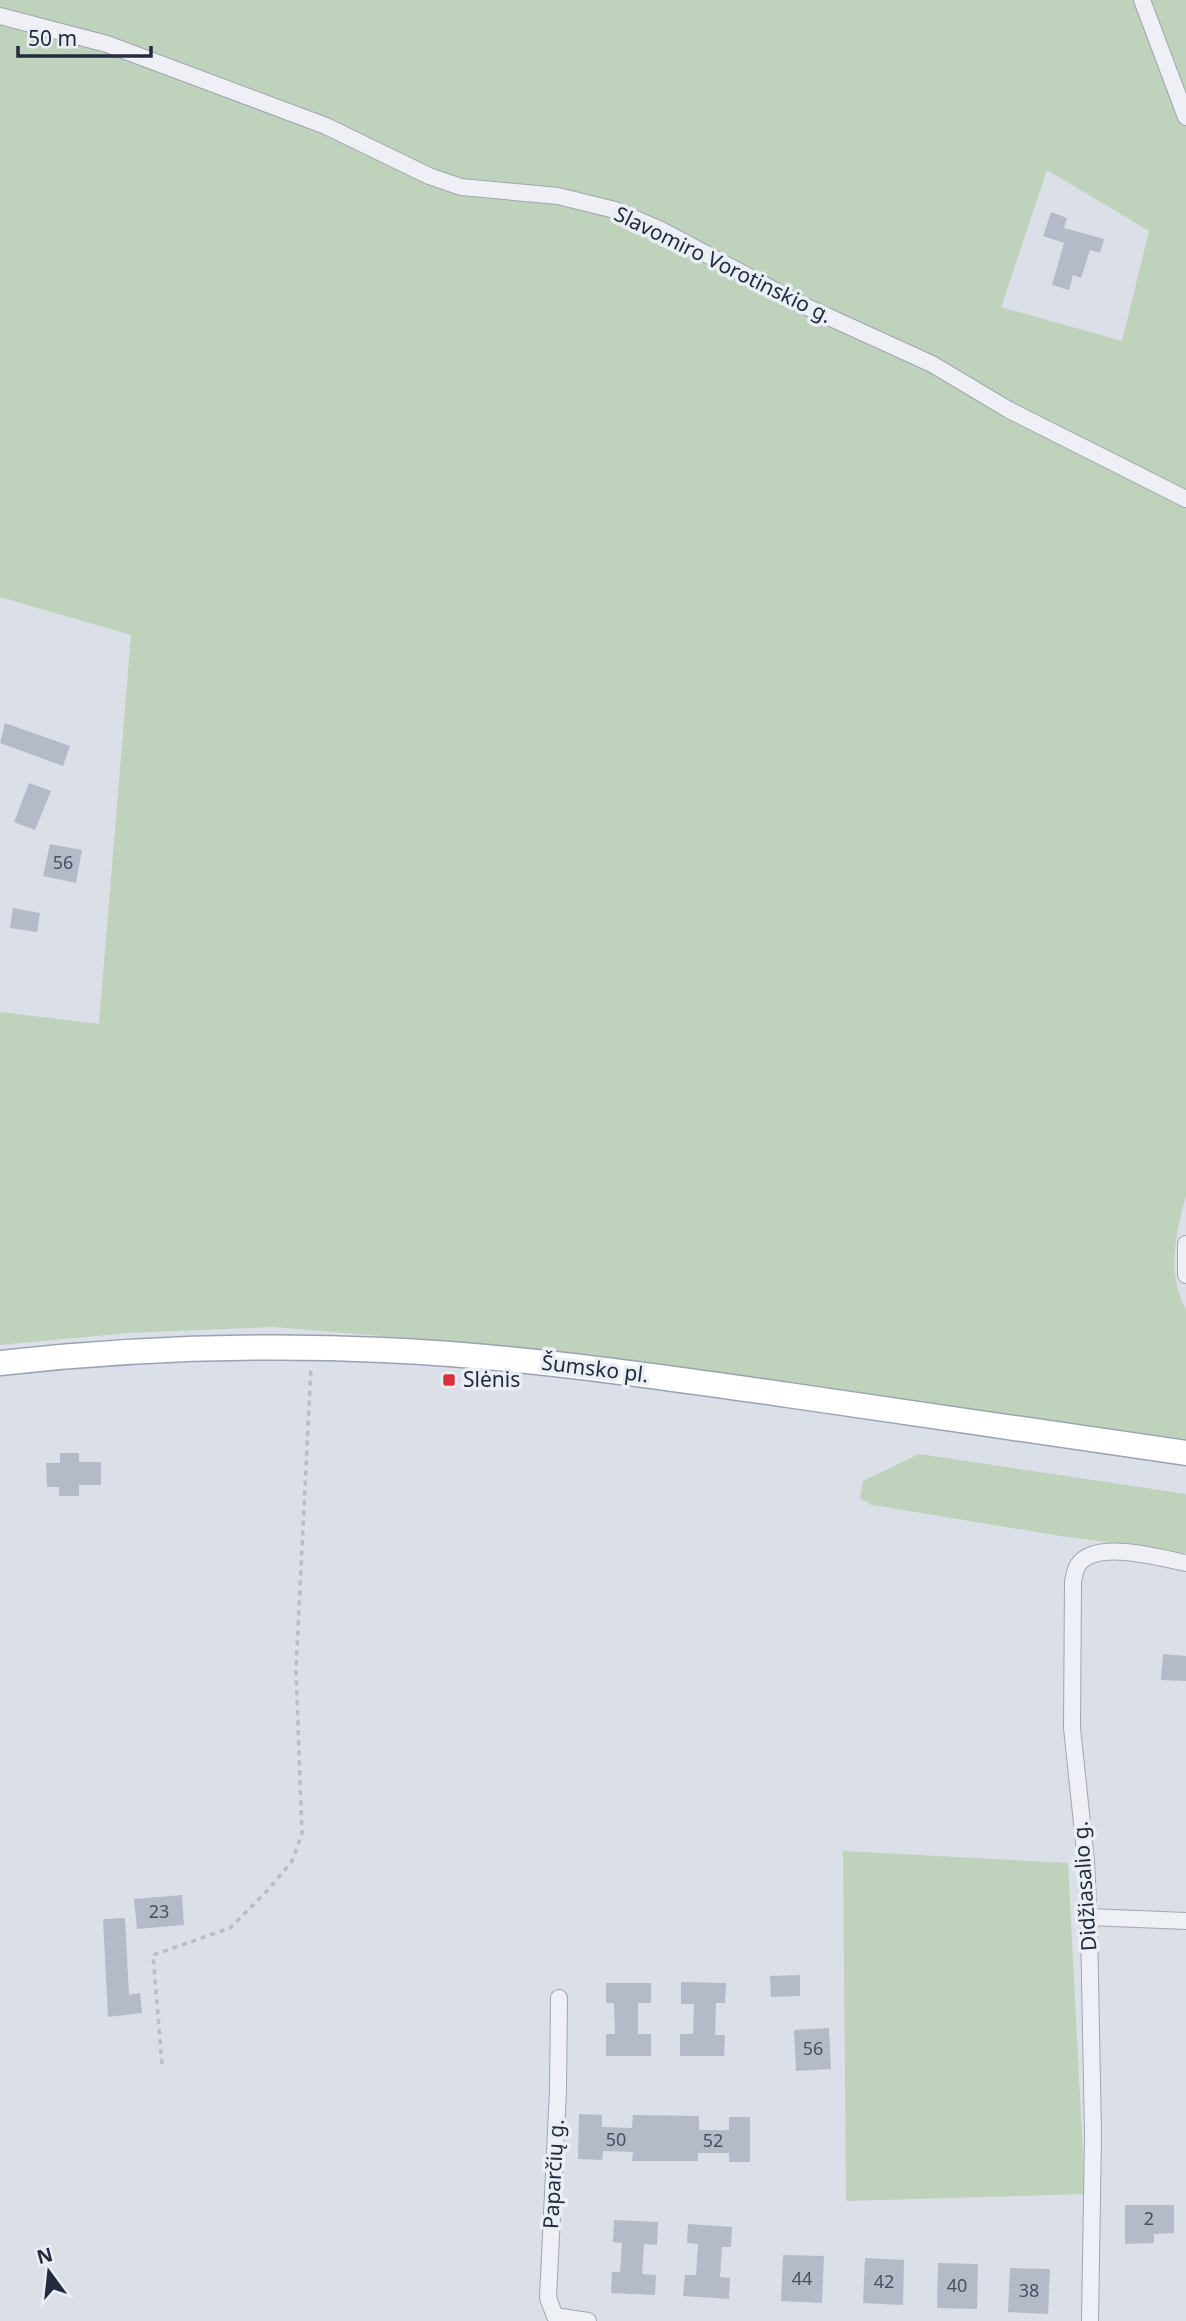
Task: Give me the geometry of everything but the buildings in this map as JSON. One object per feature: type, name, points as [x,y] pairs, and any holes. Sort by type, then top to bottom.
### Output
[{"type":"main road","name":"Šumsko pl.","points":[[0,1363],[127,1352],[224,1348],[312,1348],[481,1357],[596,1369],[1186,1453]]},
{"type":"street","points":[[1142,0],[1186,117]]},
{"type":"street","name":"Slavomiro Vorotinskio g.","points":[[0,16],[107,44],[146,58],[326,126],[429,176],[461,187],[558,196],[615,209],[661,230],[798,303],[932,364],[1010,410],[1186,499]]},
{"type":"street","points":[[1186,1244],[1186,1275]]},
{"type":"street","name":"Didžiasalio g.","points":[[1090,2321],[1093,2135],[1089,1917],[1072,1728],[1073,1581],[1077,1566],[1085,1558],[1098,1552],[1114,1551],[1186,1563]]},
{"type":"street","points":[[1089,1917],[1186,1921]]},
{"type":"street","name":"Paparčių g.","points":[[559,1998],[558,2090],[548,2298],[555,2316],[588,2321]]},
{"type":"path","points":[[163,2064],[153,1955],[230,1928],[292,1861],[302,1834],[296,1669],[312,1348]]},
{"type":"green space","points":[[0,0],[1186,0],[1186,1195],[1176,1238],[1175,1267],[1176,1281],[1186,1309],[1186,1439],[756,1378],[441,1341],[273,1327],[128,1333],[0,1345],[0,1012],[99,1024],[131,635],[0,597]],"holes":[[[1047,170],[1149,231],[1122,341],[1001,307]]]},
{"type":"green space","points":[[919,1454],[1186,1494],[1186,1553],[872,1505],[860,1498],[863,1481]]},
{"type":"green space","points":[[843,1851],[1068,1863],[1085,2194],[846,2201]]},
{"type":"place","name":"Slėnis","points":[[449,1380]]}]
